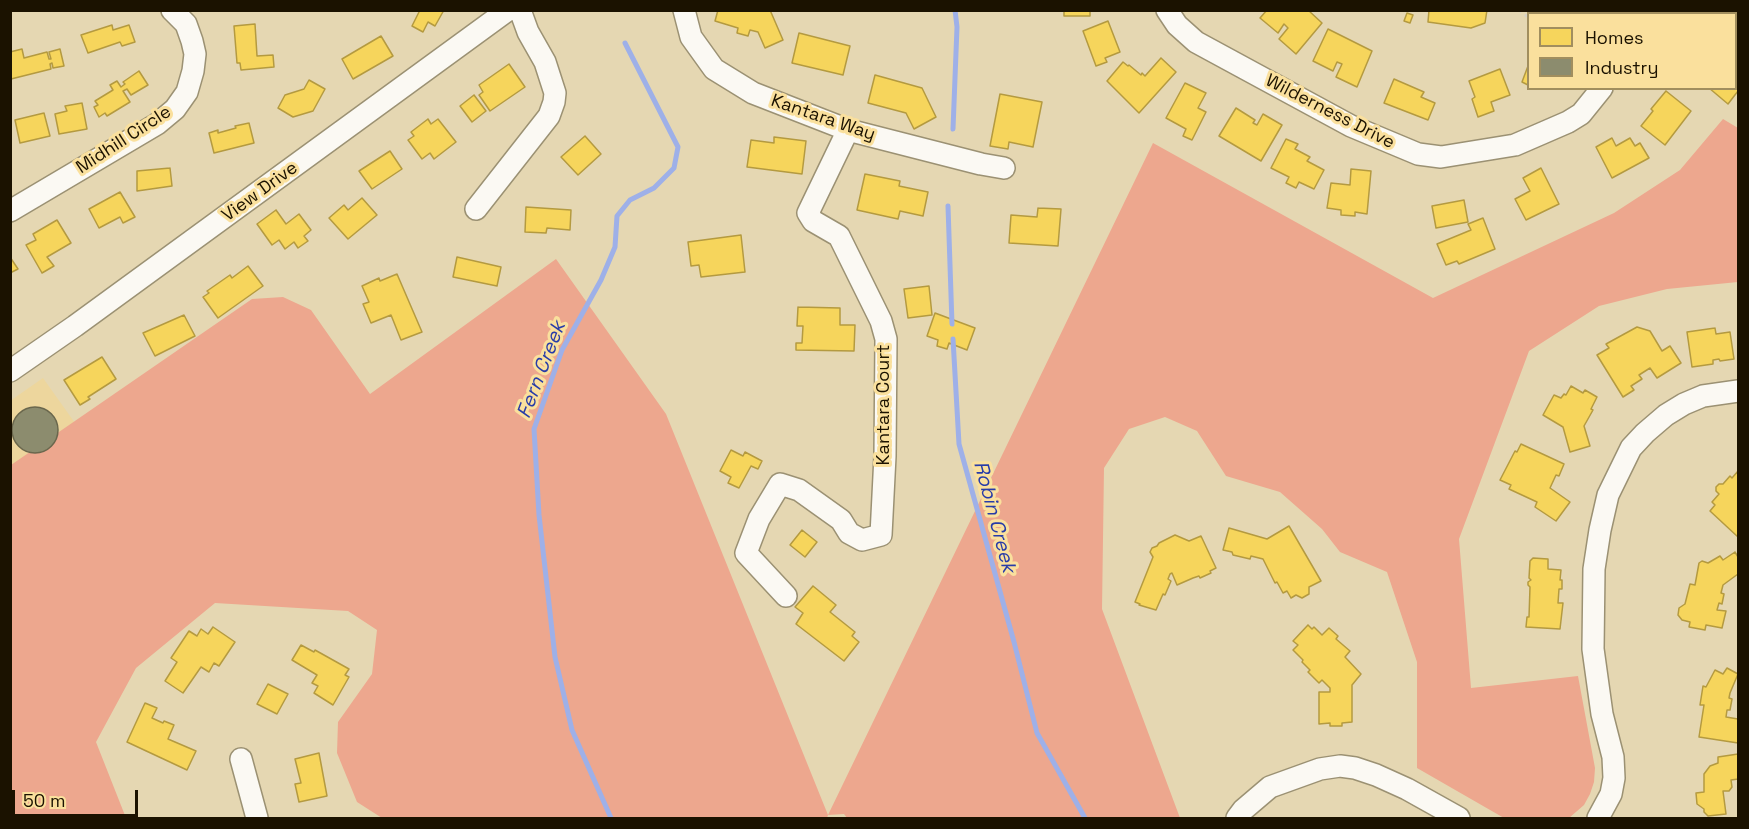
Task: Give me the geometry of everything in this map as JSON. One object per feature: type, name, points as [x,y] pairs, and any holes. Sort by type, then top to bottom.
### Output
[{"type":"street","name":"Midhill Circle","points":[[10,211],[156,123],[175,109],[187,92],[195,54],[186,24],[172,10]]},
{"type":"street","name":"View Drive","points":[[10,371],[508,10]]},
{"type":"street","points":[[476,209],[549,116],[554,102],[555,93],[545,62],[528,32],[520,10]]},
{"type":"street","name":"Kantara Way","points":[[684,10],[691,37],[714,69],[753,93],[848,130],[1004,168]]},
{"type":"street","name":"Wilderness Drive","points":[[1167,10],[1177,26],[1196,42],[1351,126],[1418,154],[1441,157],[1515,146],[1581,114],[1600,90]]},
{"type":"street","name":"Kantara Court","points":[[786,596],[746,553],[759,519],[780,484],[799,490],[841,520],[849,533],[862,540],[881,535],[885,456],[886,339],[881,321],[839,237],[813,221],[808,213],[848,130]]},
{"type":"street","points":[[1598,819],[1611,794],[1614,778],[1613,757],[1602,714],[1593,649],[1594,569],[1608,495],[1631,448],[1645,432],[1666,415],[1702,396],[1738,391]]},
{"type":"street","points":[[240,759],[257,819]]},
{"type":"street","points":[[1237,819],[1243,810],[1270,787],[1320,769],[1340,766],[1376,775],[1407,789],[1459,819]]},
{"type":"shaded area","points":[[1723,119],[1738,128],[1738,282],[1667,289],[1599,306],[1529,351],[1459,539],[1471,688],[1578,676],[1595,768],[1590,794],[1584,805],[1569,818],[1504,818],[1417,768],[1417,662],[1387,572],[1340,552],[1322,529],[1280,492],[1226,476],[1197,431],[1165,417],[1129,429],[1104,468],[1102,609],[1180,818],[847,818],[844,814],[828,815],[1153,143],[1433,298],[1614,213],[1680,170]]},
{"type":"shaded area","points":[[556,259],[666,414],[828,815],[827,818],[382,818],[357,802],[337,753],[338,722],[372,674],[377,630],[348,611],[215,603],[136,668],[96,742],[126,818],[11,818],[11,465],[252,299],[283,297],[311,310],[370,394]]},
{"type":"shaded area","points":[[43,378],[102,461],[10,527],[10,401]]},
{"type":"building: Homes","points":[[420,10],[444,10],[435,26],[428,22],[423,32],[412,26]]},
{"type":"building: Homes","points":[[718,10],[770,10],[783,40],[765,48],[758,32],[750,30],[748,36],[737,33],[738,28],[715,21]]},
{"type":"building: Homes","points":[[1064,10],[1090,10],[1090,16],[1064,16]]},
{"type":"building: Homes","points":[[1267,10],[1308,10],[1322,23],[1296,54],[1279,39],[1288,28],[1284,24],[1278,33],[1260,18]]},
{"type":"building: Homes","points":[[1429,10],[1487,10],[1485,23],[1471,28],[1428,22]]},
{"type":"building: Homes","points":[[1564,10],[1601,10],[1600,12],[1566,12]]},
{"type":"building: Homes","points":[[1407,13],[1413,15],[1410,23],[1404,21]]},
{"type":"building: Homes","points":[[1108,21],[1120,52],[1105,58],[1107,62],[1096,66],[1083,31]]},
{"type":"building: Homes","points":[[255,24],[257,56],[273,55],[274,67],[241,70],[240,63],[237,63],[234,26]]},
{"type":"building: Homes","points":[[112,25],[113,30],[129,25],[135,42],[122,46],[120,42],[88,53],[81,35]]},
{"type":"building: Homes","points":[[1328,29],[1372,51],[1357,87],[1336,77],[1342,64],[1337,62],[1333,71],[1313,61]]},
{"type":"building: Homes","points":[[799,33],[850,46],[843,75],[792,63]]},
{"type":"building: Homes","points":[[381,36],[393,56],[353,79],[342,59]]},
{"type":"building: Homes","points":[[22,49],[24,58],[47,52],[51,59],[49,52],[60,49],[64,66],[53,68],[52,63],[50,64],[51,69],[11,79],[10,52]]},
{"type":"building: Homes","points":[[1161,58],[1176,72],[1139,113],[1107,81],[1123,62],[1145,76]]},
{"type":"building: Homes","points":[[509,64],[525,87],[490,111],[479,95],[483,92],[479,85]]},
{"type":"building: Homes","points":[[1737,66],[1738,91],[1728,104],[1711,90],[1737,90]]},
{"type":"building: Homes","points":[[1500,69],[1510,95],[1491,102],[1494,111],[1478,117],[1472,99],[1475,97],[1469,81]]},
{"type":"building: Homes","points":[[1527,69],[1527,84],[1522,82]]},
{"type":"building: Homes","points":[[139,71],[148,85],[131,95],[127,89],[123,91],[130,102],[107,116],[105,113],[99,117],[94,107],[98,105],[95,101],[113,90],[110,85],[117,81],[121,87],[125,84],[123,82]]},
{"type":"building: Homes","points":[[875,75],[922,88],[936,117],[914,129],[906,113],[868,103]]},
{"type":"building: Homes","points":[[1394,79],[1424,92],[1421,97],[1435,103],[1428,120],[1384,103]]},
{"type":"building: Homes","points":[[309,80],[325,89],[313,111],[293,117],[278,108],[285,95],[304,89]]},
{"type":"building: Homes","points":[[1185,83],[1206,93],[1198,108],[1206,112],[1192,140],[1183,136],[1186,129],[1166,118]]},
{"type":"building: Homes","points":[[1666,91],[1691,111],[1665,145],[1641,126]]},
{"type":"building: Homes","points":[[1000,94],[1042,102],[1033,147],[1009,142],[1008,149],[990,146]]},
{"type":"building: Homes","points":[[474,95],[486,111],[472,122],[460,106]]},
{"type":"building: Homes","points":[[82,103],[87,129],[59,134],[55,114],[67,111],[65,106]]},
{"type":"building: Homes","points":[[1236,108],[1255,120],[1253,123],[1257,125],[1263,114],[1282,125],[1261,161],[1219,136]]},
{"type":"building: Homes","points":[[44,113],[50,136],[20,143],[15,120]]},
{"type":"building: Homes","points":[[428,119],[431,124],[438,119],[456,142],[434,159],[430,153],[422,159],[408,140],[414,136],[411,132]]},
{"type":"building: Homes","points":[[249,123],[254,143],[214,153],[209,133],[218,130],[218,133]]},
{"type":"building: Homes","points":[[585,136],[601,154],[578,175],[561,157]]},
{"type":"building: Homes","points":[[774,137],[806,141],[802,174],[747,167],[751,140],[774,143]]},
{"type":"building: Homes","points":[[1612,138],[1616,146],[1630,138],[1635,146],[1640,143],[1649,158],[1612,178],[1596,147]]},
{"type":"building: Homes","points":[[1286,139],[1298,144],[1295,149],[1310,157],[1307,161],[1324,170],[1314,189],[1299,182],[1296,188],[1286,183],[1289,177],[1271,168]]},
{"type":"building: Homes","points":[[390,151],[402,169],[372,189],[359,171]]},
{"type":"building: Homes","points":[[170,168],[172,186],[137,191],[137,171]]},
{"type":"building: Homes","points":[[1541,168],[1559,204],[1526,220],[1515,199],[1530,191],[1523,178]]},
{"type":"building: Homes","points":[[1351,169],[1371,171],[1367,214],[1355,212],[1355,216],[1341,215],[1341,210],[1327,208],[1331,183],[1350,185]]},
{"type":"building: Homes","points":[[865,174],[900,181],[899,186],[928,192],[923,216],[900,211],[898,219],[857,210]]},
{"type":"building: Homes","points":[[120,192],[135,217],[123,223],[120,217],[99,228],[89,209]]},
{"type":"building: Homes","points":[[362,198],[377,215],[348,239],[329,218],[344,205],[348,210]]},
{"type":"building: Homes","points":[[1464,200],[1468,222],[1436,228],[1432,206]]},
{"type":"building: Homes","points":[[526,207],[571,210],[570,230],[547,228],[546,233],[525,232]]},
{"type":"building: Homes","points":[[1038,208],[1061,209],[1058,246],[1009,243],[1011,215],[1037,217]]},
{"type":"building: Homes","points":[[276,210],[286,224],[299,214],[311,230],[304,236],[308,241],[298,248],[294,242],[285,249],[279,240],[272,245],[257,224]]},
{"type":"building: Homes","points":[[1483,218],[1495,249],[1459,264],[1457,261],[1446,265],[1437,244],[1471,230],[1468,224]]},
{"type":"building: Homes","points":[[57,220],[71,243],[47,257],[54,266],[42,273],[26,245],[36,240],[33,234]]},
{"type":"building: Homes","points":[[741,235],[745,272],[701,277],[699,265],[691,266],[688,242]]},
{"type":"building: Homes","points":[[10,257],[18,269],[10,273]]},
{"type":"building: Homes","points":[[457,257],[501,267],[497,286],[453,277]]},
{"type":"building: Homes","points":[[248,266],[263,286],[218,318],[203,297],[209,293],[207,291],[230,275],[232,278]]},
{"type":"building: Homes","points":[[397,274],[422,332],[401,340],[391,315],[371,323],[363,304],[369,302],[362,286],[379,278],[380,281]]},
{"type":"building: Homes","points":[[929,286],[932,315],[908,318],[904,289]]},
{"type":"building: Homes","points":[[798,307],[840,308],[840,325],[855,325],[854,351],[796,350],[796,343],[802,343],[803,326],[797,326]]},
{"type":"building: Homes","points":[[935,313],[975,328],[967,350],[949,343],[947,349],[937,346],[938,340],[927,336]]},
{"type":"building: Homes","points":[[184,315],[195,336],[155,356],[143,333]]},
{"type":"building: Homes","points":[[1637,327],[1650,331],[1662,351],[1670,346],[1681,363],[1657,378],[1650,368],[1639,375],[1642,379],[1631,386],[1634,390],[1623,397],[1597,355],[1609,348],[1606,344]]},
{"type":"building: Homes","points":[[1715,328],[1716,334],[1730,332],[1734,359],[1713,360],[1713,364],[1692,367],[1687,332]]},
{"type":"building: Homes","points":[[102,357],[116,379],[88,397],[90,399],[80,405],[64,380]]},
{"type":"building: Homes","points":[[1571,386],[1597,397],[1584,426],[1590,446],[1570,452],[1563,427],[1543,415],[1554,395],[1561,398],[1564,394],[1566,395]]},
{"type":"building: Homes","points":[[1521,444],[1564,464],[1550,488],[1570,502],[1556,521],[1535,507],[1537,502],[1509,489],[1511,485],[1500,480]]},
{"type":"building: Homes","points":[[731,450],[743,456],[745,452],[762,461],[758,469],[751,466],[739,488],[728,483],[731,477],[720,471]]},
{"type":"building: Homes","points":[[1738,471],[1738,537],[1710,511],[1715,505],[1712,502],[1719,494],[1716,487],[1723,484],[1730,476],[1732,478]]},
{"type":"building: Homes","points":[[1289,526],[1321,581],[1309,587],[1309,594],[1302,598],[1296,595],[1291,598],[1287,591],[1283,593],[1277,582],[1275,583],[1263,559],[1251,556],[1250,559],[1223,550],[1229,528],[1267,539]]},
{"type":"building: Homes","points":[[802,530],[817,542],[805,557],[790,545]]},
{"type":"building: Homes","points":[[1175,535],[1189,541],[1201,536],[1216,568],[1200,578],[1199,576],[1177,585],[1172,573],[1168,579],[1171,581],[1165,595],[1163,594],[1156,610],[1139,605],[1135,602],[1153,557],[1150,552],[1152,548]]},
{"type":"building: Homes","points":[[1735,552],[1738,557],[1738,574],[1723,585],[1722,604],[1719,603],[1717,610],[1726,611],[1722,628],[1706,625],[1705,630],[1689,627],[1690,622],[1682,620],[1678,615],[1679,608],[1685,604],[1690,584],[1695,585],[1699,563],[1702,561],[1708,563],[1720,556],[1723,560]]},
{"type":"building: Homes","points":[[1533,558],[1548,559],[1548,569],[1561,570],[1562,589],[1559,589],[1558,603],[1563,603],[1560,629],[1526,627],[1527,617],[1529,617],[1530,561]]},
{"type":"building: Homes","points":[[813,586],[836,605],[830,612],[855,632],[852,636],[859,642],[844,661],[796,624],[803,613],[795,607]]},
{"type":"building: Homes","points":[[1308,625],[1312,629],[1314,627],[1322,635],[1329,628],[1338,636],[1336,639],[1350,651],[1345,657],[1361,674],[1352,685],[1352,722],[1342,723],[1342,726],[1330,726],[1330,723],[1319,724],[1319,692],[1330,692],[1330,688],[1322,680],[1319,683],[1308,672],[1310,670],[1293,650],[1298,645],[1293,641]]},
{"type":"building: Homes","points":[[213,627],[235,642],[219,666],[214,663],[209,672],[201,667],[183,693],[165,681],[177,662],[171,658],[189,631],[197,636],[201,629],[208,634]]},
{"type":"building: Homes","points":[[301,645],[349,669],[345,675],[349,677],[333,705],[314,693],[318,686],[312,683],[317,675],[292,660]]},
{"type":"building: Homes","points":[[1727,668],[1738,674],[1730,693],[1729,698],[1732,699],[1726,717],[1738,719],[1738,743],[1699,737],[1704,705],[1700,705],[1703,686],[1706,687],[1715,670],[1723,674]]},
{"type":"building: Homes","points":[[268,684],[288,694],[277,714],[257,704]]},
{"type":"building: Homes","points":[[145,703],[157,708],[152,718],[174,725],[168,739],[196,751],[187,770],[127,742]]},
{"type":"building: Homes","points":[[319,753],[327,796],[299,802],[295,784],[301,783],[295,759]]},
{"type":"building: Homes","points":[[1738,754],[1738,779],[1731,780],[1732,787],[1729,791],[1723,791],[1726,814],[1708,816],[1697,804],[1696,793],[1704,792],[1704,774],[1710,766],[1718,763],[1718,757]]},
{"type":"building: Industry","points":[[35,407],[51,414],[58,430],[51,446],[35,453],[19,446],[12,430],[19,414]]},
{"type":"waterway","name":"Robin Creek","points":[[953,129],[957,27],[955,10]]},
{"type":"waterway","name":"Fern Creek","points":[[611,818],[572,730],[555,657],[539,515],[534,429],[562,350],[601,280],[615,247],[617,216],[630,200],[654,188],[674,168],[678,147],[625,43]]},
{"type":"waterway","name":"Robin Creek","points":[[948,206],[952,324]]},
{"type":"waterway","name":"Robin Creek","points":[[953,339],[959,444],[1037,733],[1085,818]]}]
